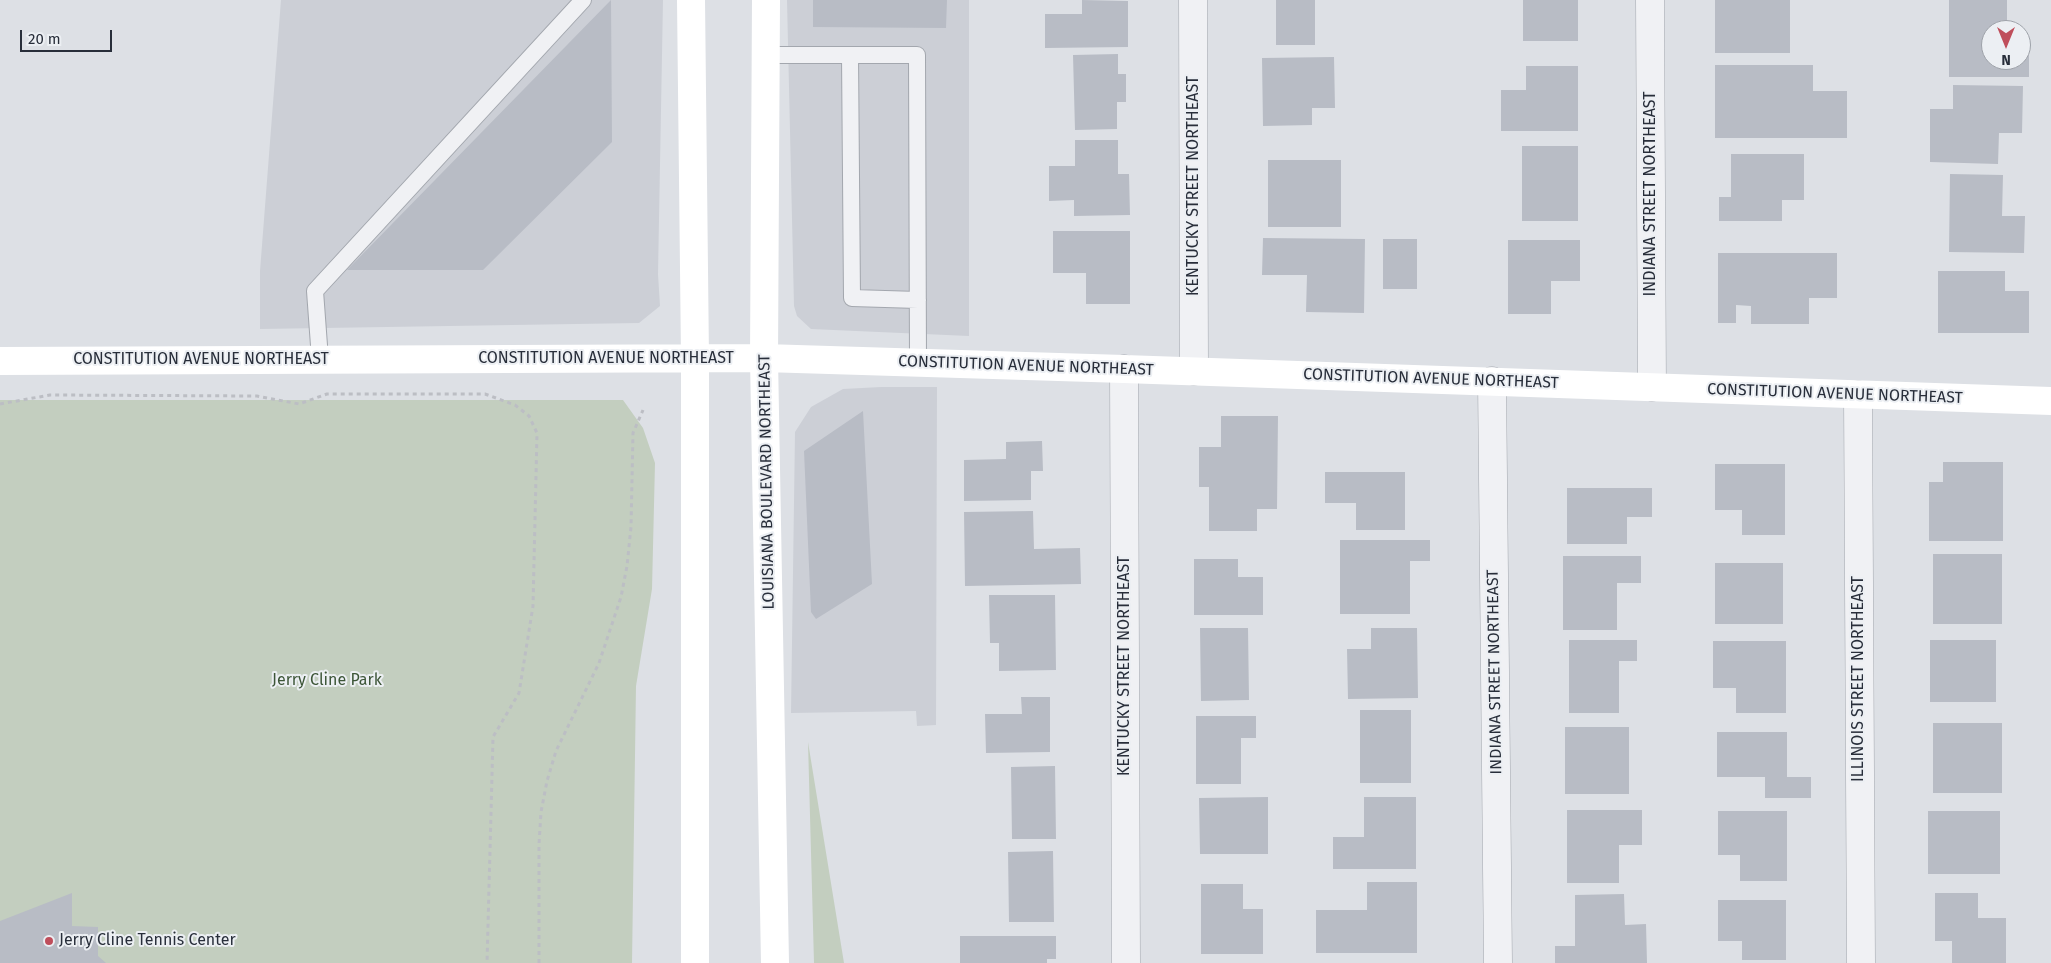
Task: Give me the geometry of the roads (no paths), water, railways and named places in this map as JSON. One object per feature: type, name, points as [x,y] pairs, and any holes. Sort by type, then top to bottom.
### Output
[{"type":"street","points":[[691,0],[696,358],[695,963]]},
{"type":"street","name":"LOUISIANA BOULEVARD NORTHEAST","points":[[766,0],[764,358],[775,963]]},
{"type":"street","name":"KENTUCKY STREET NORTHEAST","points":[[1193,0],[1194,371]]},
{"type":"street","name":"INDIANA STREET NORTHEAST","points":[[1650,0],[1652,387]]},
{"type":"street","name":"CONSTITUTION AVENUE NORTHEAST","points":[[0,360],[764,358],[2051,401]]},
{"type":"street","name":"KENTUCKY STREET NORTHEAST","points":[[1124,369],[1126,963]]},
{"type":"street","name":"INDIANA STREET NORTHEAST","points":[[1492,381],[1498,963]]},
{"type":"street","name":"ILLINOIS STREET NORTHEAST","points":[[1858,395],[1861,963]]},
{"type":"lane","points":[[320,360],[315,291],[583,0]]},
{"type":"lane","points":[[766,55],[917,55],[918,363]]},
{"type":"lane","points":[[850,55],[852,298],[918,300]]},
{"type":"place","name":"Jerry Cline Tennis Center","points":[[49,941]]},
{"type":"park label","name":"Jerry Cline Park","points":[[327,681]]}]
